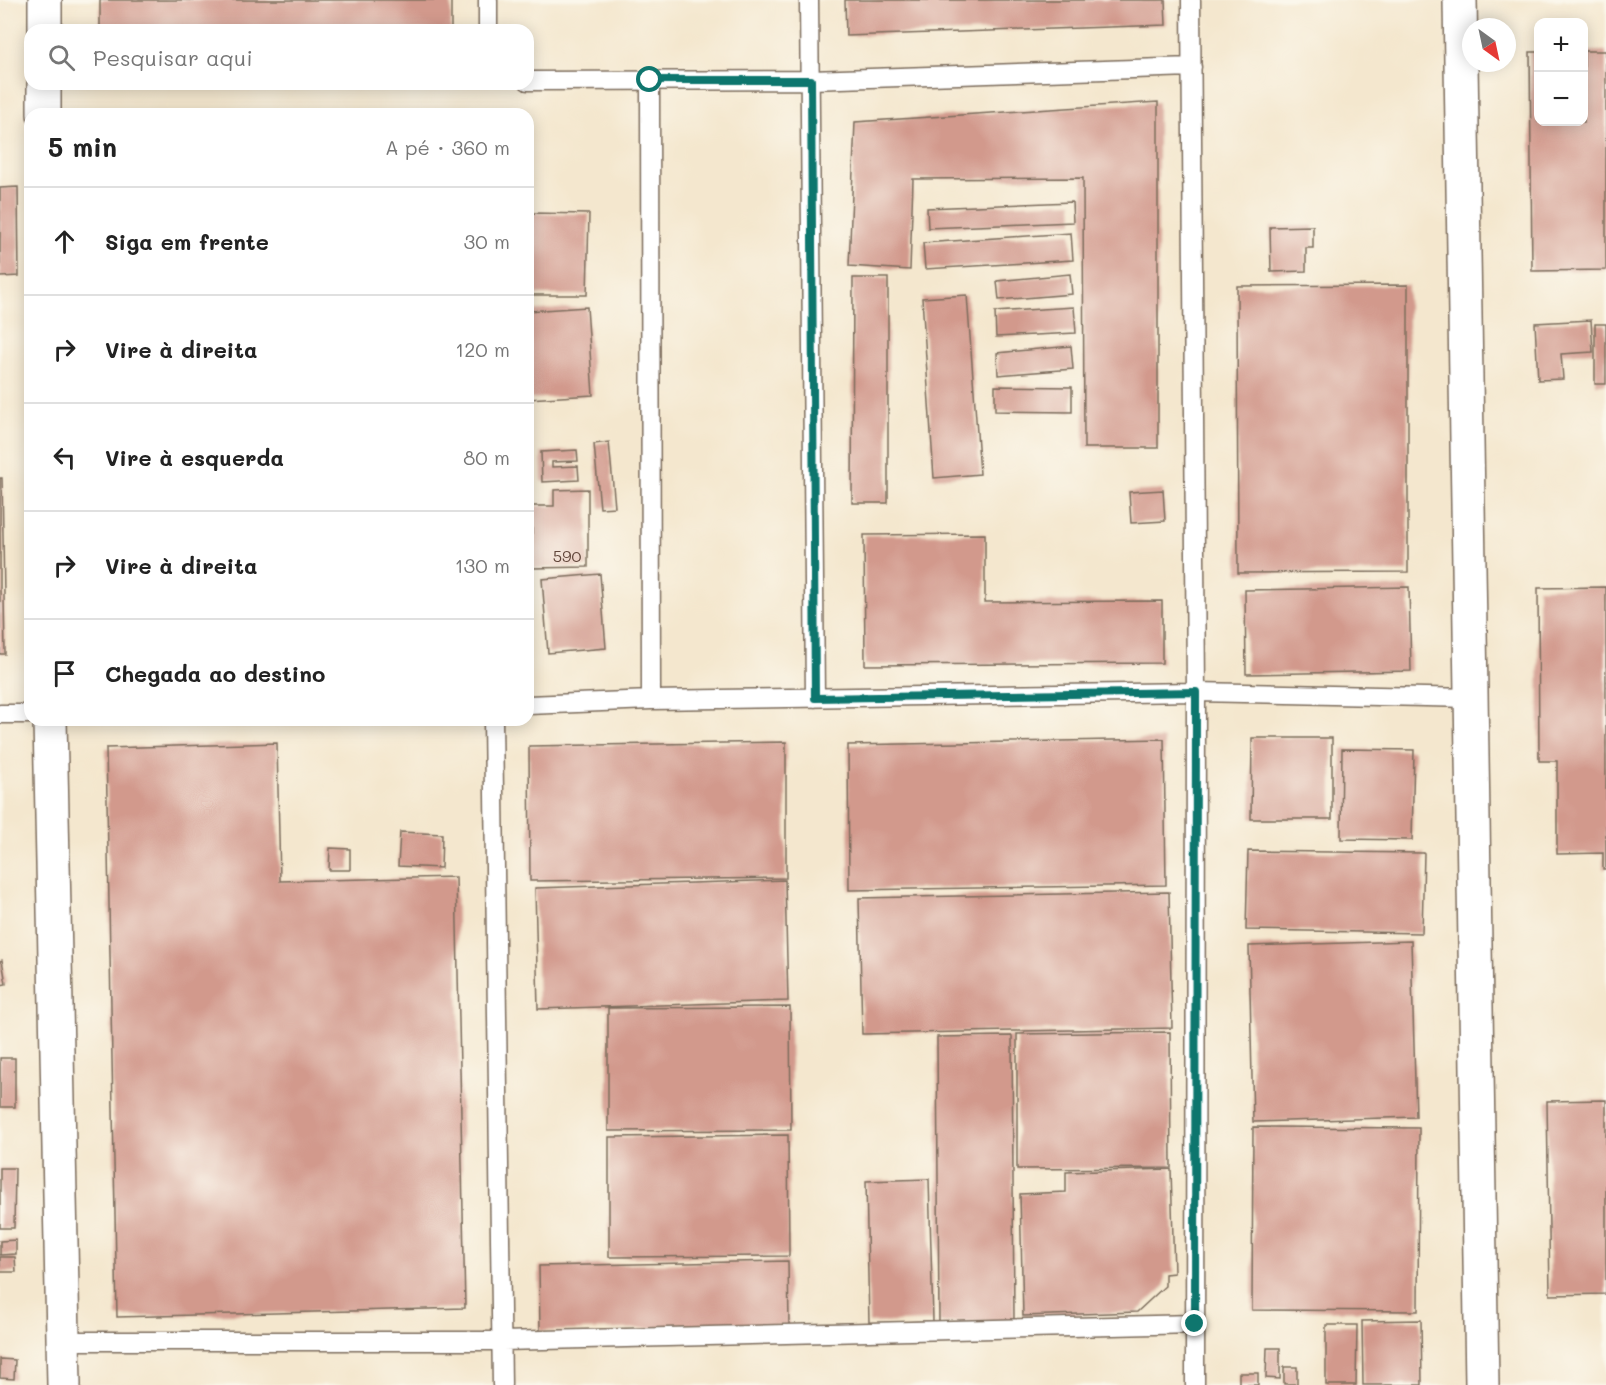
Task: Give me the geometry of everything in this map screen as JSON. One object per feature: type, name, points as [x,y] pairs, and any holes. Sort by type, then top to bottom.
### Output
[{"type":"street","points":[[45,0],[45,24]]},
{"type":"street","points":[[1460,0],[1482,1385]]},
{"type":"street","points":[[44,90],[44,108]]},
{"type":"street","points":[[50,726],[64,1385]]},
{"type":"lane","points":[[488,0],[488,24]]},
{"type":"lane","points":[[809,0],[815,698]]},
{"type":"lane","points":[[1191,0],[1196,692],[1195,1385]]},
{"type":"lane","points":[[534,81],[811,80],[1192,68]]},
{"type":"lane","points":[[650,80],[651,700]]},
{"type":"lane","points":[[534,705],[651,700],[1196,692],[1472,698]]},
{"type":"lane","points":[[0,714],[24,714]]},
{"type":"lane","points":[[493,726],[502,1385]]},
{"type":"lane","points":[[63,1341],[501,1341],[1195,1324]]},
{"type":"building","points":[[100,0],[451,0],[451,24],[100,24]]},
{"type":"building","points":[[845,0],[1165,0],[1166,25],[846,36]]},
{"type":"building","points":[[1588,51],[1606,51],[1606,270],[1532,271],[1530,52],[1534,52],[1534,126],[1588,126]]},
{"type":"building","points":[[1158,102],[1158,448],[1084,448],[1083,178],[913,179],[910,270],[849,266],[855,122]]},
{"type":"building","points":[[18,187],[19,276],[0,277],[0,188]]},
{"type":"building","points":[[1072,202],[1073,222],[928,228],[927,208]]},
{"type":"building","points":[[534,213],[589,214],[587,295],[534,295]]},
{"type":"building","points":[[1313,226],[1313,248],[1306,248],[1306,271],[1271,272],[1270,227]]},
{"type":"building","points":[[1071,233],[1073,260],[925,269],[923,243]]},
{"type":"building","points":[[1070,274],[1072,294],[999,300],[997,281]]},
{"type":"building","points":[[853,278],[888,278],[888,503],[852,503]]},
{"type":"building","points":[[1408,285],[1408,572],[1238,573],[1237,286]]},
{"type":"building","points":[[967,295],[980,474],[934,478],[922,298]]},
{"type":"building","points":[[587,307],[593,395],[534,399],[534,311]]},
{"type":"building","points":[[1074,307],[1076,333],[996,337],[995,312]]},
{"type":"building","points":[[1591,320],[1593,352],[1561,354],[1563,379],[1538,380],[1535,323]]},
{"type":"building","points":[[1595,324],[1606,324],[1606,384],[1595,384]]},
{"type":"building","points":[[1071,346],[1073,369],[998,375],[997,353]]},
{"type":"building","points":[[995,386],[1072,387],[1072,412],[995,411]]},
{"type":"building","points":[[609,442],[615,507],[600,508],[594,444]]},
{"type":"building","points":[[577,450],[578,461],[552,462],[552,467],[578,466],[579,480],[542,482],[541,452]]},
{"type":"building","points":[[0,478],[2,478],[5,654],[0,654]]},
{"type":"building","points":[[588,489],[588,567],[534,568],[534,506],[554,506],[554,490]]},
{"type":"building","points":[[1163,490],[1165,521],[1131,523],[1129,492]]},
{"type":"building","points":[[985,534],[985,602],[1162,601],[1162,663],[865,665],[864,535]]},
{"type":"building","points":[[600,574],[606,648],[548,653],[542,579]]},
{"type":"building","points":[[1409,587],[1411,671],[1246,674],[1245,590]]},
{"type":"building","points":[[1606,587],[1606,869],[1603,869],[1603,853],[1557,854],[1557,761],[1539,761],[1538,588]]},
{"type":"building","points":[[1252,738],[1332,738],[1332,819],[1251,819]]},
{"type":"building","points":[[1164,739],[1166,885],[849,890],[848,745]]},
{"type":"building","points":[[786,742],[786,878],[530,881],[529,746]]},
{"type":"building","points":[[277,743],[280,881],[456,877],[465,1308],[117,1317],[106,748]]},
{"type":"building","points":[[1342,749],[1414,750],[1412,840],[1341,839]]},
{"type":"building","points":[[400,832],[442,834],[441,868],[398,866]]},
{"type":"building","points":[[330,848],[350,849],[350,870],[329,870]]},
{"type":"building","points":[[1248,851],[1424,853],[1422,933],[1246,930]]},
{"type":"building","points":[[785,880],[788,1001],[538,1009],[535,888]]},
{"type":"building","points":[[1169,892],[1172,1028],[862,1034],[859,898]]},
{"type":"building","points":[[1411,941],[1416,1117],[1253,1122],[1249,946]]},
{"type":"building","points":[[2,960],[6,984],[0,985],[0,961]]},
{"type":"building","points":[[790,1007],[791,1130],[608,1131],[608,1008]]},
{"type":"building","points":[[1170,1032],[1171,1168],[1017,1169],[1017,1034]]},
{"type":"building","points":[[1012,1036],[1014,1322],[939,1323],[937,1037]]},
{"type":"building","points":[[0,1058],[15,1058],[15,1107],[0,1107]]},
{"type":"building","points":[[1606,1100],[1606,1294],[1550,1295],[1547,1101]]},
{"type":"building","points":[[1253,1127],[1419,1128],[1418,1311],[1252,1310]]},
{"type":"building","points":[[788,1135],[789,1256],[609,1257],[609,1137]]},
{"type":"building","points":[[0,1168],[15,1168],[14,1228],[0,1228]]},
{"type":"building","points":[[1171,1169],[1174,1273],[1165,1274],[1165,1286],[1137,1312],[1023,1316],[1020,1194],[1066,1192],[1066,1172]]},
{"type":"building","points":[[929,1179],[933,1321],[869,1323],[866,1181]]},
{"type":"building","points":[[16,1240],[16,1254],[0,1255],[0,1241]]},
{"type":"building","points":[[0,1257],[15,1257],[16,1272],[0,1272]]},
{"type":"building","points":[[788,1261],[789,1325],[540,1331],[539,1266]]},
{"type":"building","points":[[1421,1320],[1422,1385],[1363,1385],[1362,1321]]},
{"type":"building","points":[[1326,1325],[1357,1325],[1356,1385],[1326,1385]]},
{"type":"building","points":[[1267,1348],[1280,1348],[1280,1379],[1266,1378]]},
{"type":"building","points":[[0,1359],[15,1360],[14,1379],[0,1378]]},
{"type":"building","points":[[1284,1367],[1297,1367],[1297,1384],[1284,1384]]},
{"type":"building","points":[[1239,1373],[1258,1373],[1258,1385],[1239,1385]]},
{"type":"route","points":[[650,80],[811,80],[815,698],[1196,692],[1195,1324]]}]
